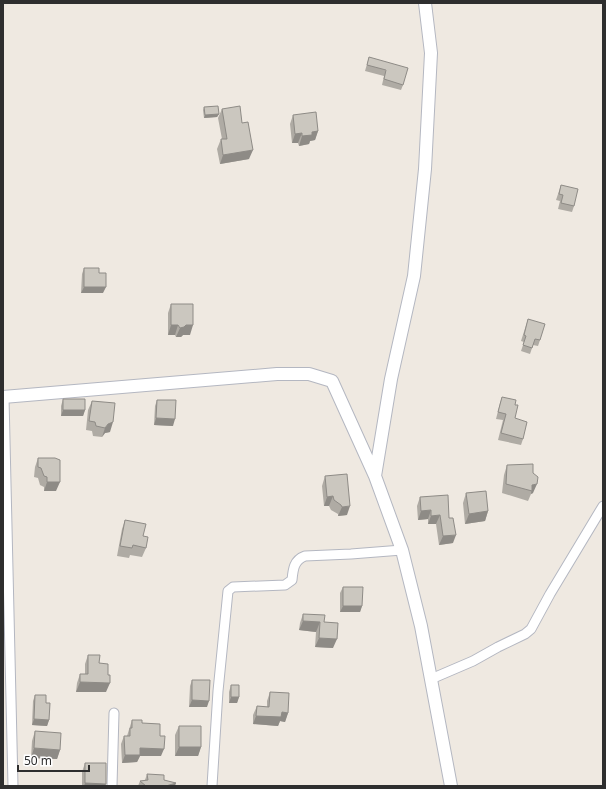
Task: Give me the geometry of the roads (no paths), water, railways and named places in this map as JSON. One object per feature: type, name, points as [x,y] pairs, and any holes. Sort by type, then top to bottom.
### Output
[{"type":"street","points":[[375,476],[391,379],[414,276],[426,169],[431,53],[425,3]]},
{"type":"street","points":[[13,786],[3,397],[277,374],[309,374],[332,381],[375,476],[402,550],[421,626],[451,786]]},
{"type":"street","points":[[431,679],[473,661],[528,632],[603,506]]},
{"type":"street","points":[[212,786],[218,691],[228,591],[233,587],[285,585],[292,580],[293,566],[299,558],[305,556],[402,550]]},
{"type":"street","points":[[112,786],[114,713]]}]
